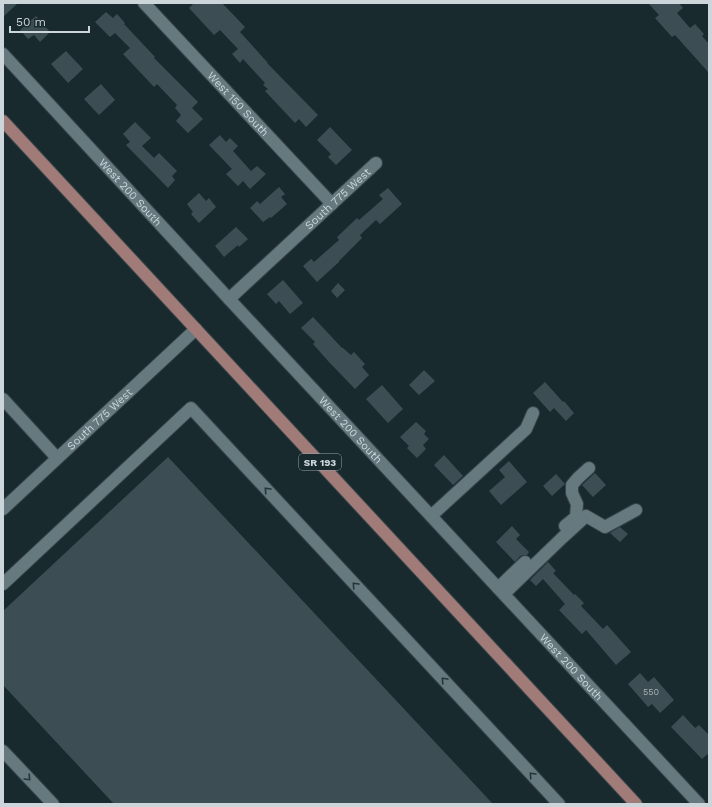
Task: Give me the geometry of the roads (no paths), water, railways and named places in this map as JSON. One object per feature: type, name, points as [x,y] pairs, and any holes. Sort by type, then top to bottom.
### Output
[{"type":"main road","name":"SR 193","points":[[3,121],[636,804]]},
{"type":"street","name":"West 150 South","points":[[144,3],[332,204]]},
{"type":"street","name":"West 200 South","points":[[3,54],[699,804]]},
{"type":"street","name":"South 775 West","points":[[229,299],[376,163]]},
{"type":"street","name":"South 775 West","points":[[3,508],[196,329]]},
{"type":"street","points":[[3,399],[58,458]]},
{"type":"street","points":[[3,584],[191,408],[559,804]]},
{"type":"street","points":[[431,516],[526,429],[533,413]]},
{"type":"street","points":[[501,591],[576,517],[577,504],[572,493],[572,485],[589,468]]},
{"type":"street","points":[[501,591],[586,516],[605,527],[636,510]]},
{"type":"street","points":[[3,751],[54,804]]}]
